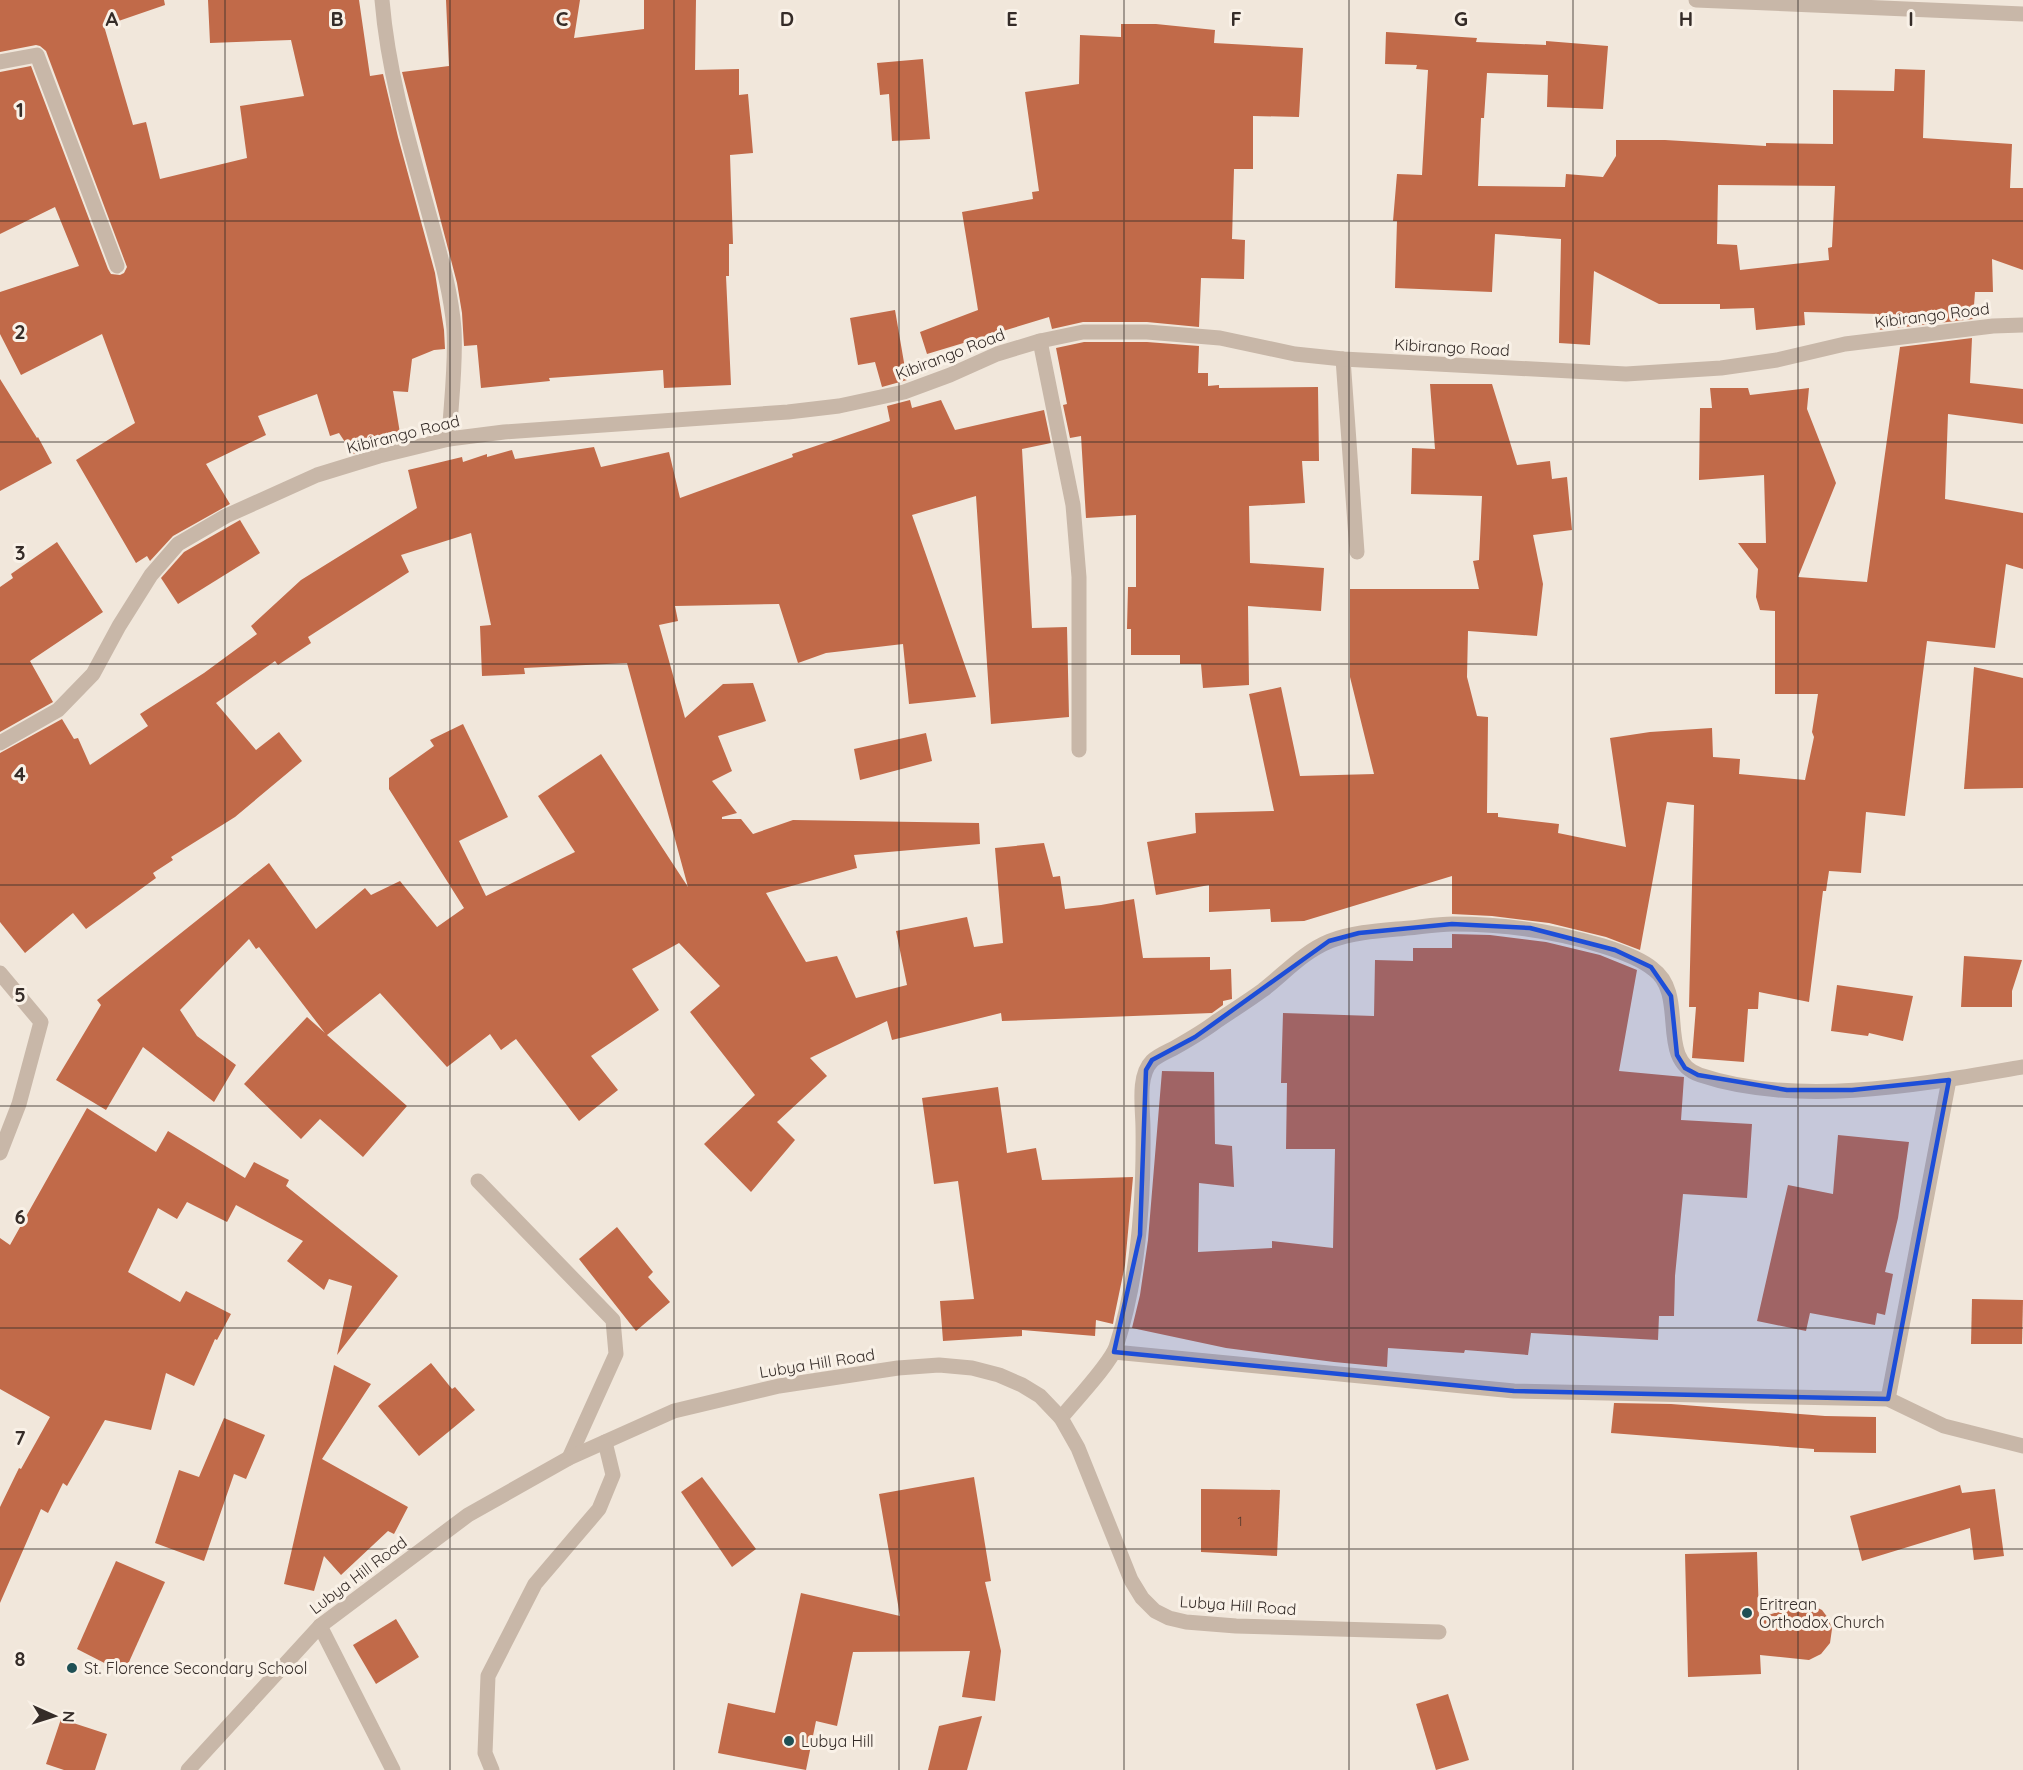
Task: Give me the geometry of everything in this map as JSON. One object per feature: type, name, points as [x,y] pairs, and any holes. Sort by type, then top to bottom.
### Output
[{"type":"street","points":[[382,0],[385,38],[392,71],[446,278],[454,328],[454,369],[448,439]]},
{"type":"street","points":[[1696,0],[1854,4],[2023,14]]},
{"type":"street","points":[[0,62],[37,55],[117,266]]},
{"type":"street","name":"Kibirango Road","points":[[0,743],[58,710],[93,674],[119,626],[151,575],[178,544],[226,516],[317,475],[379,456],[448,439],[504,432],[788,412],[839,406],[904,392],[997,354],[1040,341],[1083,332],[1147,332],[1220,338],[1295,354],[1343,359],[1626,374],[1721,368],[1777,360],[1845,344],[1993,326],[2023,325]]},
{"type":"street","points":[[1040,341],[1073,505],[1079,577],[1079,750]]},
{"type":"street","points":[[1343,359],[1357,552]]},
{"type":"street","points":[[1061,1418],[1114,1352],[1126,1312],[1140,1235],[1143,1092],[1146,1070],[1152,1060],[1195,1037],[1263,990],[1303,956],[1329,941],[1359,933],[1452,924],[1530,928],[1615,950],[1651,967],[1660,975],[1671,996],[1677,1055],[1685,1068],[1698,1075],[1734,1084],[1787,1090],[1851,1090],[1949,1080],[2023,1067]]},
{"type":"street","points":[[0,973],[41,1022],[19,1104],[0,1153]]},
{"type":"street","points":[[1888,1399],[1949,1080]]},
{"type":"street","points":[[478,1180],[613,1320],[616,1354],[569,1458]]},
{"type":"street","points":[[1114,1352],[1514,1391],[1888,1399],[1944,1426],[2023,1446]]},
{"type":"street","name":"Lubya Hill Road","points":[[188,1770],[320,1626],[468,1515],[569,1458],[674,1411],[779,1386],[898,1368],[939,1365],[972,1368],[1022,1384],[1040,1396],[1061,1418],[1078,1448],[1131,1581],[1142,1598],[1155,1611],[1168,1618],[1236,1626],[1439,1632]]},
{"type":"street","points":[[492,1770],[485,1753],[488,1676],[536,1584],[599,1509],[613,1474],[605,1442]]},
{"type":"street","points":[[320,1626],[393,1770]]},
{"type":"highlighted area","points":[[1452,924],[1530,928],[1615,950],[1651,967],[1671,996],[1677,1055],[1685,1068],[1698,1075],[1787,1090],[1852,1090],[1949,1080],[1888,1399],[1514,1391],[1114,1352],[1140,1235],[1146,1070],[1152,1060],[1195,1037],[1329,941],[1359,933]]},
{"type":"building","points":[[0,0],[164,0],[165,5],[104,26],[133,125],[146,122],[160,179],[247,158],[240,106],[304,96],[291,40],[210,43],[208,0],[359,0],[370,76],[383,74],[435,273],[444,330],[445,349],[434,350],[412,359],[408,392],[393,391],[400,433],[380,446],[353,454],[339,433],[330,436],[317,394],[258,416],[266,435],[206,464],[230,504],[173,536],[150,561],[147,556],[136,563],[76,460],[135,423],[102,334],[21,375],[0,334],[0,292],[79,266],[55,207],[0,234],[0,72],[31,66],[108,269],[111,274],[120,275],[127,267],[46,51],[36,45],[0,52]]},
{"type":"building","points":[[446,0],[580,0],[574,38],[644,29],[644,0],[696,0],[695,70],[739,69],[739,95],[748,94],[753,153],[730,155],[733,244],[729,244],[729,276],[726,276],[731,385],[664,388],[663,370],[549,378],[550,381],[481,388],[477,345],[464,346],[457,283],[402,72],[449,66]]},
{"type":"building","points":[[1121,24],[1156,24],[1215,30],[1214,43],[1303,48],[1299,117],[1253,116],[1253,169],[1234,169],[1232,239],[1245,240],[1244,279],[1201,278],[1199,327],[1147,322],[1083,322],[1052,329],[1049,317],[927,354],[920,332],[978,310],[962,212],[1033,199],[1032,192],[1039,191],[1025,92],[1079,84],[1080,35],[1121,37]]},
{"type":"building","points":[[1386,32],[1477,38],[1476,42],[1546,45],[1546,41],[1608,46],[1603,109],[1547,107],[1548,75],[1487,73],[1484,118],[1481,118],[1478,186],[1565,187],[1566,174],[1603,177],[1616,156],[1616,140],[1665,140],[1766,146],[1766,143],[1833,144],[1833,90],[1894,91],[1895,69],[1925,70],[1923,138],[2012,144],[2010,188],[2023,188],[2023,270],[1992,259],[1993,292],[1975,292],[1973,319],[1879,330],[1879,314],[1804,312],[1805,325],[1756,330],[1754,308],[1720,309],[1720,304],[1659,304],[1594,271],[1590,345],[1559,343],[1561,239],[1495,234],[1492,292],[1395,288],[1397,221],[1393,221],[1397,174],[1422,175],[1428,70],[1416,69],[1417,65],[1385,64]],"holes":[[[1718,185],[1835,186],[1832,247],[1828,248],[1829,260],[1740,270],[1737,245],[1717,244]]]},
{"type":"building","points":[[923,59],[930,139],[892,141],[889,94],[880,95],[877,63]]},
{"type":"building","points":[[895,310],[907,380],[882,387],[875,362],[858,365],[850,318]]},
{"type":"building","points":[[1972,338],[1970,383],[2023,389],[2023,424],[1948,414],[1945,499],[2023,513],[2023,569],[2006,564],[1995,648],[1927,641],[1905,816],[1866,812],[1861,873],[1829,871],[1826,891],[1823,891],[1809,1002],[1759,992],[1758,1009],[1748,1009],[1744,1062],[1692,1058],[1696,1007],[1689,1007],[1694,805],[1667,802],[1640,950],[1606,937],[1549,923],[1452,914],[1452,876],[1304,921],[1271,922],[1270,909],[1209,912],[1209,885],[1156,895],[1147,842],[1196,833],[1195,813],[1274,811],[1249,694],[1281,687],[1300,776],[1374,774],[1350,677],[1350,589],[1479,589],[1473,561],[1479,560],[1482,496],[1411,494],[1412,448],[1435,449],[1430,384],[1492,384],[1517,465],[1550,461],[1552,479],[1567,477],[1572,530],[1533,535],[1543,584],[1537,636],[1468,631],[1467,677],[1477,716],[1488,717],[1487,813],[1498,813],[1498,817],[1559,824],[1558,833],[1626,847],[1610,738],[1650,732],[1712,728],[1713,757],[1740,759],[1739,774],[1805,780],[1814,737],[1812,732],[1818,694],[1775,694],[1775,611],[1760,610],[1756,597],[1758,569],[1738,543],[1766,543],[1764,475],[1699,480],[1700,408],[1712,408],[1710,388],[1748,388],[1750,395],[1809,388],[1807,409],[1836,483],[1798,577],[1867,582],[1900,347]]},
{"type":"building","points":[[1084,342],[1147,342],[1199,346],[1198,373],[1208,373],[1208,386],[1219,385],[1219,388],[1318,387],[1319,461],[1302,461],[1305,503],[1249,506],[1250,563],[1324,568],[1321,611],[1248,606],[1249,685],[1203,688],[1201,664],[1180,664],[1180,655],[1131,655],[1131,629],[1127,629],[1128,587],[1136,587],[1136,515],[1086,518],[1081,436],[1070,438],[1063,405],[1067,404],[1056,348]]},
{"type":"building","points":[[0,379],[52,463],[0,491]]},
{"type":"building","points":[[910,400],[912,408],[941,400],[955,430],[1044,410],[1051,443],[1022,449],[1032,628],[1067,627],[1069,717],[991,724],[976,496],[912,515],[976,697],[909,704],[903,644],[826,653],[798,663],[779,604],[675,606],[678,621],[659,625],[685,718],[723,684],[753,683],[766,721],[718,736],[732,771],[712,781],[737,813],[722,817],[722,819],[741,819],[753,834],[793,820],[979,823],[980,844],[854,855],[857,868],[766,893],[806,962],[837,956],[856,998],[907,985],[896,931],[967,917],[974,947],[1003,943],[995,848],[1044,843],[1053,877],[1060,876],[1065,909],[1134,899],[1143,958],[1210,957],[1210,970],[1231,969],[1232,999],[1223,1001],[1223,1005],[1212,1013],[1002,1021],[1001,1013],[892,1040],[887,1021],[810,1058],[827,1076],[777,1122],[795,1140],[751,1192],[704,1144],[755,1095],[690,1012],[720,986],[679,943],[632,969],[659,1010],[591,1056],[618,1090],[579,1121],[516,1039],[501,1050],[490,1034],[447,1067],[380,993],[327,1035],[407,1106],[363,1157],[320,1119],[301,1139],[244,1084],[307,1017],[325,1033],[259,947],[256,949],[249,939],[180,1010],[197,1036],[236,1065],[214,1102],[143,1047],[106,1110],[56,1080],[101,1005],[97,1000],[269,863],[316,929],[365,888],[371,895],[400,881],[437,927],[464,908],[389,789],[389,778],[434,746],[430,740],[463,724],[508,817],[459,841],[486,896],[575,852],[538,796],[601,754],[688,887],[627,663],[524,668],[525,674],[482,676],[480,626],[491,625],[471,533],[401,555],[409,572],[308,637],[311,643],[278,665],[275,661],[216,703],[256,750],[279,732],[302,761],[235,817],[171,857],[173,860],[153,873],[156,878],[86,929],[73,913],[25,953],[0,922],[0,753],[62,719],[74,739],[78,738],[90,765],[148,726],[140,714],[204,673],[257,634],[251,626],[301,580],[417,508],[408,470],[462,457],[463,462],[487,454],[487,457],[512,450],[515,459],[594,447],[601,467],[669,452],[680,498],[793,457],[792,454],[890,421],[887,406]]},
{"type":"building","points":[[240,520],[260,553],[178,604],[161,578],[184,552]]},
{"type":"building","points":[[57,542],[103,612],[30,661],[53,702],[0,732],[0,587],[13,578],[11,574]]},
{"type":"building","points":[[1974,667],[2023,678],[2023,788],[1964,789]]},
{"type":"building","points":[[926,733],[932,761],[860,780],[854,749]]},
{"type":"building","points":[[1452,934],[1490,935],[1546,942],[1600,955],[1637,970],[1619,1071],[1684,1077],[1681,1120],[1752,1124],[1747,1198],[1683,1194],[1675,1276],[1674,1316],[1659,1316],[1658,1340],[1531,1333],[1528,1355],[1465,1350],[1464,1353],[1388,1348],[1387,1367],[1226,1348],[1132,1328],[1140,1295],[1148,1240],[1162,1071],[1214,1072],[1215,1144],[1232,1146],[1234,1187],[1199,1183],[1198,1252],[1272,1248],[1272,1241],[1333,1248],[1335,1149],[1286,1149],[1287,1083],[1281,1083],[1283,1013],[1374,1016],[1375,960],[1413,961],[1413,948],[1452,948]]},
{"type":"building","points":[[1964,956],[2022,960],[2012,991],[2012,1007],[1961,1007]]},
{"type":"building","points":[[1837,985],[1913,996],[1903,1041],[1869,1033],[1868,1036],[1831,1031]]},
{"type":"building","points":[[998,1087],[1007,1153],[1036,1148],[1042,1180],[1133,1177],[1125,1265],[1113,1324],[1096,1320],[1095,1336],[1022,1330],[1022,1336],[943,1341],[940,1301],[974,1299],[958,1181],[934,1184],[922,1098]]},
{"type":"building","points":[[87,1108],[156,1152],[168,1131],[245,1178],[254,1162],[289,1180],[286,1186],[398,1276],[337,1355],[352,1286],[329,1279],[324,1290],[287,1261],[303,1241],[236,1205],[227,1222],[187,1202],[177,1219],[158,1208],[128,1272],[180,1302],[186,1291],[231,1314],[217,1340],[215,1339],[194,1386],[166,1373],[151,1430],[105,1420],[67,1486],[63,1483],[48,1513],[41,1509],[0,1603],[0,1507],[19,1468],[21,1469],[50,1417],[0,1389],[0,1238],[10,1245]]},
{"type":"building","points":[[1838,1135],[1909,1142],[1898,1218],[1885,1272],[1893,1274],[1885,1315],[1877,1313],[1875,1325],[1810,1313],[1806,1331],[1757,1321],[1788,1185],[1833,1194]]},
{"type":"building","points":[[617,1227],[653,1272],[648,1277],[670,1302],[636,1331],[579,1259]]},
{"type":"building","points":[[1972,1299],[2023,1300],[2022,1344],[1971,1344]]},
{"type":"building","points":[[431,1363],[452,1389],[455,1387],[475,1410],[419,1456],[378,1406]]},
{"type":"building","points":[[334,1365],[371,1384],[322,1459],[408,1507],[394,1534],[388,1531],[341,1575],[324,1556],[314,1591],[284,1584]]},
{"type":"building","points":[[1614,1403],[1671,1404],[1825,1416],[1876,1417],[1876,1453],[1814,1452],[1814,1449],[1611,1433]]},
{"type":"building","points":[[224,1418],[265,1435],[246,1479],[234,1474],[204,1561],[155,1543],[179,1470],[199,1477]]},
{"type":"building","points":[[702,1477],[756,1549],[732,1567],[681,1492]]},
{"type":"building","points":[[974,1477],[991,1581],[985,1582],[1001,1651],[995,1701],[962,1697],[970,1651],[853,1652],[837,1726],[816,1721],[806,1770],[718,1753],[728,1703],[775,1713],[801,1593],[900,1616],[879,1494]]},
{"type":"building","points":[[1960,1485],[1962,1493],[1995,1489],[2004,1556],[1974,1560],[1970,1528],[1862,1561],[1850,1516]]},
{"type":"building","points":[[1201,1489],[1280,1490],[1277,1556],[1201,1552]]},
{"type":"building","points":[[1757,1552],[1759,1618],[1800,1605],[1812,1605],[1822,1610],[1828,1618],[1832,1629],[1830,1643],[1821,1654],[1809,1660],[1760,1655],[1761,1674],[1688,1677],[1685,1554]]},
{"type":"building","points":[[116,1561],[165,1582],[124,1673],[77,1649]]},
{"type":"building","points":[[396,1619],[419,1657],[376,1684],[353,1645]]},
{"type":"building","points":[[1448,1694],[1469,1760],[1436,1770],[1416,1704]]},
{"type":"building","points":[[982,1716],[967,1770],[928,1770],[939,1726]]},
{"type":"building","points":[[61,1719],[107,1734],[95,1770],[64,1770],[46,1764]]},
{"type":"place","name":"Eritrean Orthodox Church","points":[[1747,1613]]},
{"type":"place","name":"St. Florence Secondary School","points":[[72,1668]]},
{"type":"place","name":"Lubya Hill","points":[[789,1741]]}]
